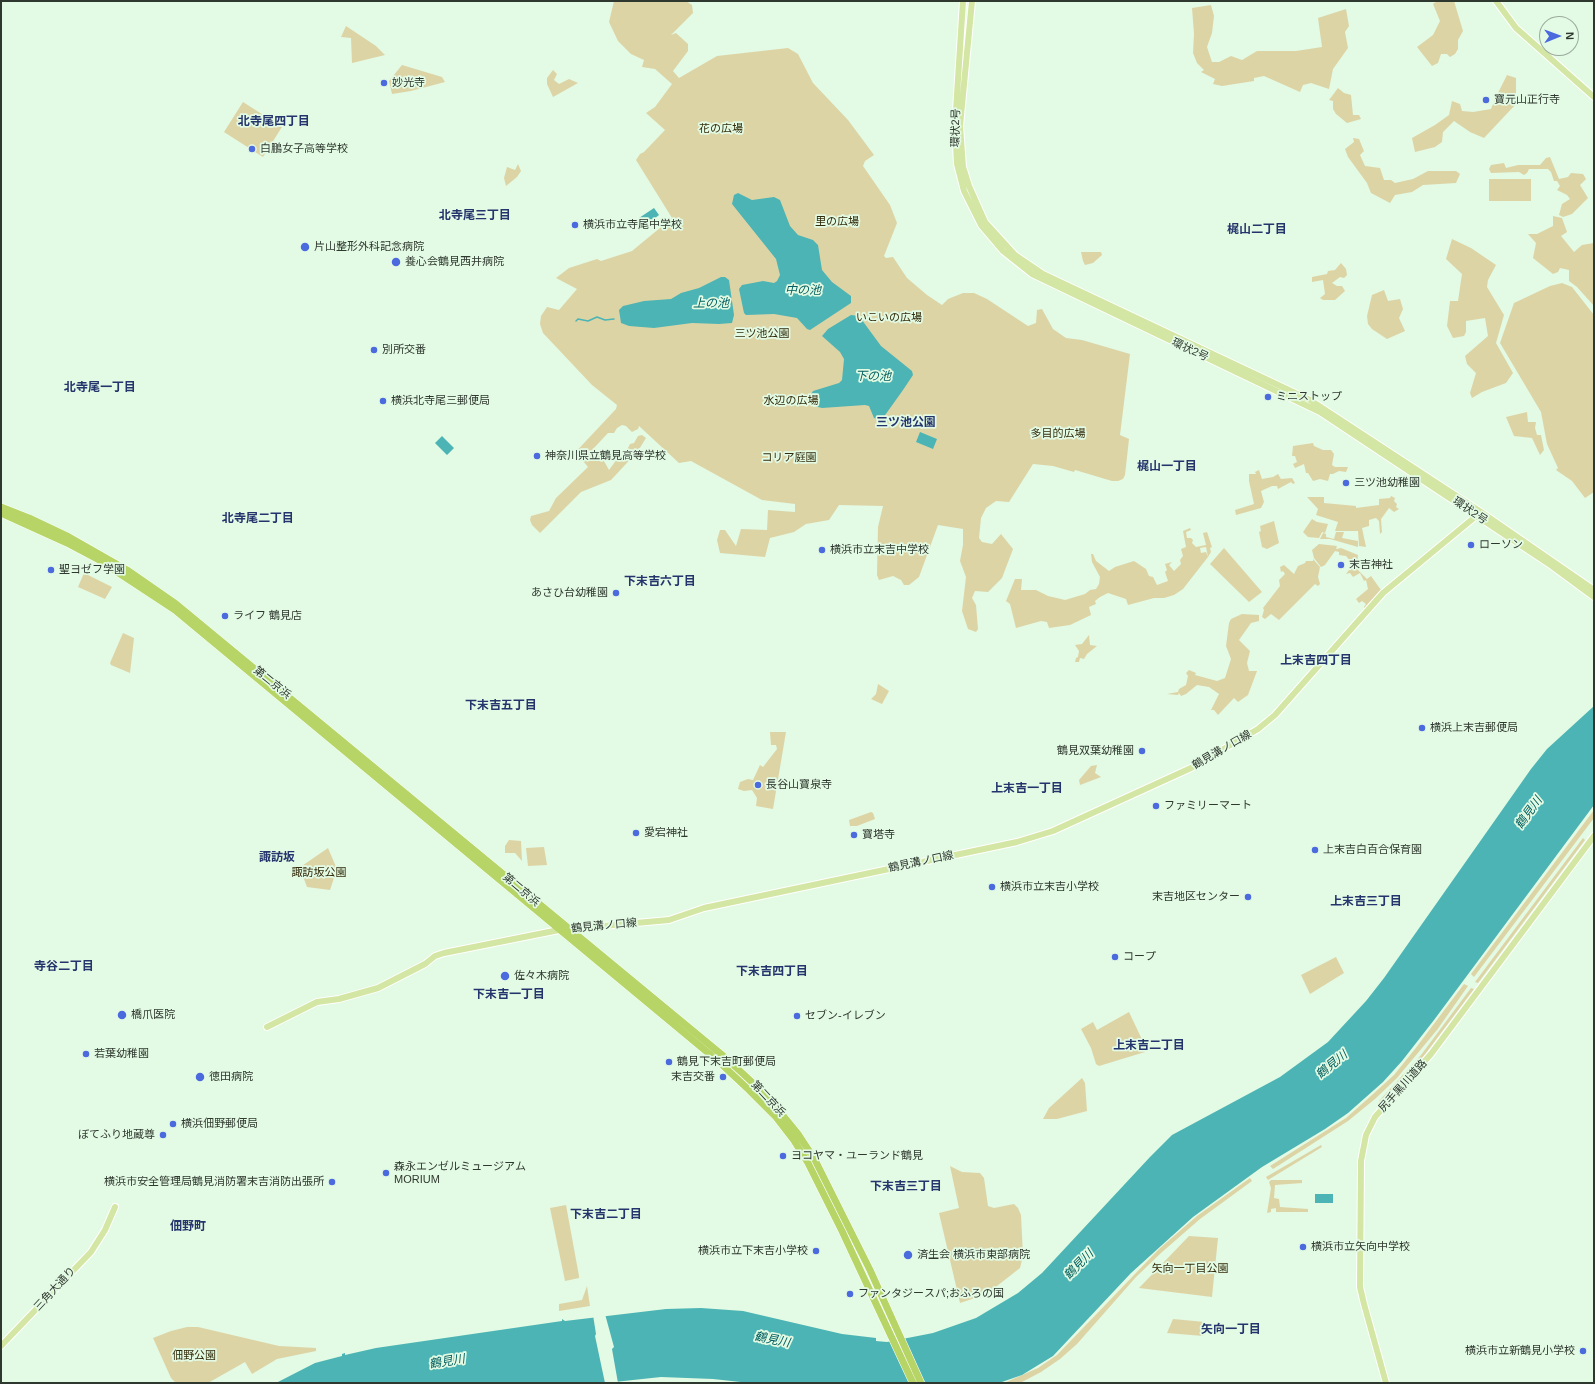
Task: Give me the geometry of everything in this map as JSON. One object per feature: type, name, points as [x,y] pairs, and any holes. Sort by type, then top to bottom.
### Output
[{"type":"highway","name":"第二京浜","points":[[1,507],[51,528],[95,551],[127,570],[176,604],[727,1059],[767,1096],[802,1140],[829,1187],[896,1337],[913,1383]]},
{"type":"highway","name":"第二京浜","points":[[1,514],[67,543],[99,560],[175,610],[718,1061],[776,1117],[793,1139],[819,1183],[896,1337],[922,1383]]},
{"type":"main road","name":"環状2号","points":[[963,1],[955,126],[957,164],[964,191],[981,225],[1003,251],[1032,274],[1320,412],[1479,513],[1594,597]]},
{"type":"main road","name":"環状2号","points":[[972,1],[960,126],[962,160],[969,186],[985,222],[1015,255],[1043,274],[1310,400],[1594,590]]},
{"type":"main road","points":[[1496,1],[1516,28],[1594,97]]},
{"type":"main road","name":"鶴見溝ノ口線","points":[[268,1026],[317,1002],[339,999],[378,988],[425,964],[435,956],[559,930],[669,920],[704,908],[1034,838],[1191,768],[1258,729],[1275,715],[1383,593],[1479,513]]},
{"type":"main road","name":"尻手黒川道路","points":[[1386,1383],[1364,1304],[1360,1270],[1361,1161],[1366,1135],[1375,1117],[1436,1048],[1594,836]]},
{"type":"main road","name":"三角大通り","points":[[1,1346],[91,1252],[105,1230],[115,1206]]},
{"type":"green space","name":"三ツ池公園","points":[[614,1],[686,1],[692,5],[693,13],[671,35],[676,33],[688,44],[688,51],[673,71],[679,78],[717,56],[788,48],[798,54],[813,83],[848,120],[874,155],[865,161],[863,166],[890,205],[897,223],[884,256],[886,258],[893,257],[907,278],[927,295],[942,305],[948,299],[963,293],[974,293],[987,299],[1028,326],[1036,323],[1037,310],[1042,309],[1053,329],[1066,338],[1082,340],[1130,354],[1120,435],[1129,439],[1125,475],[1123,479],[1112,481],[1075,470],[1074,472],[1053,466],[1033,464],[1009,502],[996,501],[986,508],[981,518],[979,538],[982,542],[992,544],[1001,534],[1013,549],[1002,578],[988,592],[975,591],[972,598],[976,605],[978,629],[976,632],[968,629],[962,611],[966,577],[960,561],[963,545],[963,529],[938,525],[919,577],[909,585],[904,585],[901,580],[893,576],[879,580],[877,575],[878,527],[883,506],[839,505],[829,520],[806,524],[794,532],[770,538],[765,557],[720,553],[717,540],[720,530],[725,530],[736,546],[741,529],[767,530],[768,510],[795,512],[795,504],[762,500],[691,461],[679,463],[639,426],[638,429],[632,432],[626,426],[622,425],[617,428],[614,433],[608,433],[593,449],[604,461],[609,470],[620,455],[626,452],[630,444],[634,443],[638,436],[642,435],[646,438],[638,451],[611,480],[581,492],[540,533],[532,525],[530,520],[531,516],[549,511],[556,498],[588,467],[579,456],[570,460],[570,458],[616,409],[617,405],[592,385],[543,333],[540,324],[541,316],[547,307],[559,310],[577,289],[556,278],[569,268],[597,259],[601,261],[632,251],[672,218],[636,160],[640,154],[644,152],[665,130],[646,113],[655,107],[672,84],[655,69],[642,67],[644,60],[631,54],[618,41],[609,22]]},
{"type":"green space","points":[[1437,1],[1454,1],[1463,31],[1458,40],[1458,49],[1455,54],[1450,57],[1447,54],[1441,54],[1438,63],[1432,66],[1417,47],[1433,35],[1440,21],[1433,4]]},
{"type":"green space","points":[[1211,5],[1214,16],[1212,33],[1207,47],[1212,62],[1219,62],[1231,56],[1242,60],[1257,51],[1296,51],[1322,47],[1318,18],[1346,9],[1349,26],[1345,32],[1348,48],[1333,69],[1329,89],[1311,83],[1303,85],[1300,92],[1264,76],[1254,78],[1254,81],[1222,86],[1213,84],[1215,79],[1201,72],[1204,70],[1197,63],[1193,53],[1194,34],[1192,8]]},
{"type":"green space","points":[[346,26],[376,46],[385,55],[352,63],[351,38],[341,37]]},
{"type":"green space","points":[[402,65],[442,77],[445,82],[411,91],[392,94],[389,81]]},
{"type":"green space","points":[[553,70],[557,74],[554,80],[559,84],[569,79],[578,83],[553,97],[547,84],[547,78]]},
{"type":"green space","points":[[1507,75],[1516,78],[1516,104],[1484,138],[1470,132],[1454,121],[1443,132],[1442,142],[1435,147],[1415,152],[1412,138],[1449,115],[1452,101],[1460,104],[1462,111],[1473,112],[1491,109]]},
{"type":"green space","points":[[1338,88],[1344,93],[1351,95],[1353,115],[1359,115],[1361,119],[1347,123],[1336,114],[1333,109],[1333,101],[1329,100]]},
{"type":"green space","points":[[243,102],[282,127],[263,157],[224,132]]},
{"type":"green space","points":[[1353,138],[1359,139],[1364,151],[1360,155],[1365,166],[1380,168],[1384,180],[1391,180],[1395,183],[1413,179],[1428,171],[1456,171],[1460,174],[1456,183],[1423,185],[1412,192],[1395,195],[1390,203],[1371,193],[1367,183],[1348,157],[1345,149],[1354,142]]},
{"type":"green space","points":[[1550,157],[1559,179],[1568,177],[1571,173],[1583,174],[1586,179],[1580,185],[1588,198],[1572,214],[1563,217],[1559,215],[1562,204],[1570,199],[1567,195],[1557,190],[1560,186],[1557,181],[1554,181],[1551,172],[1548,169],[1529,169],[1524,175],[1519,172],[1491,173],[1489,169],[1491,165],[1504,163],[1506,168],[1518,165],[1540,165],[1546,158]]},
{"type":"green space","points":[[518,164],[521,171],[517,177],[506,186],[504,178],[507,167],[515,170]]},
{"type":"green space","points":[[1489,179],[1531,179],[1531,201],[1489,201]]},
{"type":"green space","points":[[1553,216],[1562,218],[1567,232],[1561,236],[1574,252],[1582,245],[1594,243],[1594,306],[1577,287],[1569,281],[1569,270],[1560,268],[1558,272],[1553,274],[1533,258],[1536,243],[1528,234],[1537,234],[1553,226]]},
{"type":"green space","points":[[1452,239],[1471,248],[1496,265],[1488,280],[1487,287],[1504,315],[1496,343],[1513,373],[1506,383],[1482,392],[1472,398],[1470,393],[1476,373],[1467,364],[1465,356],[1488,336],[1485,318],[1466,321],[1466,332],[1464,336],[1453,338],[1447,326],[1450,301],[1458,301],[1462,274],[1446,259]]},
{"type":"green space","points":[[1081,252],[1101,252],[1102,255],[1093,263],[1085,265]]},
{"type":"green space","points":[[1341,263],[1346,269],[1347,275],[1344,278],[1340,277],[1332,283],[1337,286],[1342,286],[1345,291],[1335,300],[1323,300],[1320,298],[1325,294],[1323,280],[1312,282],[1312,277],[1327,274],[1328,271],[1335,270]]},
{"type":"green space","points":[[1562,283],[1572,287],[1594,315],[1594,492],[1585,498],[1572,481],[1556,470],[1558,468],[1547,444],[1541,412],[1500,343],[1514,303],[1550,286]]},
{"type":"green space","points":[[1384,290],[1388,301],[1400,299],[1403,309],[1399,318],[1405,331],[1387,339],[1372,329],[1368,324],[1367,316],[1372,295]]},
{"type":"green space","points":[[1527,412],[1528,422],[1536,422],[1535,428],[1537,435],[1541,435],[1544,450],[1540,455],[1532,438],[1514,436],[1506,417]]},
{"type":"green space","points":[[1313,443],[1314,446],[1323,450],[1331,450],[1334,454],[1332,465],[1335,467],[1348,467],[1346,472],[1339,471],[1330,474],[1328,481],[1320,479],[1313,481],[1308,473],[1306,473],[1304,464],[1295,468],[1293,464],[1297,462],[1295,456],[1292,456],[1293,446]]},
{"type":"green space","points":[[1259,470],[1262,479],[1273,477],[1278,474],[1281,479],[1292,478],[1295,483],[1293,484],[1291,482],[1278,489],[1277,486],[1272,486],[1261,491],[1264,502],[1261,508],[1236,515],[1235,510],[1254,504],[1249,474],[1256,474],[1255,472]]},
{"type":"green space","points":[[1391,496],[1395,498],[1394,501],[1397,504],[1396,507],[1399,509],[1394,512],[1389,508],[1381,519],[1382,532],[1380,534],[1379,521],[1376,518],[1369,520],[1369,526],[1362,528],[1366,547],[1359,546],[1358,531],[1335,531],[1338,522],[1316,515],[1318,509],[1307,497],[1324,497],[1324,503],[1356,506],[1356,508],[1379,505],[1379,499],[1390,498]]},
{"type":"green space","points":[[1312,519],[1317,522],[1328,524],[1325,533],[1322,532],[1319,538],[1308,537],[1303,532]]},
{"type":"green space","points":[[1274,521],[1279,543],[1267,549],[1262,547],[1259,532],[1261,531],[1260,526]]},
{"type":"green space","points":[[1190,528],[1191,530],[1186,532],[1187,538],[1191,538],[1193,540],[1192,543],[1196,547],[1206,545],[1203,533],[1207,532],[1212,547],[1210,548],[1211,552],[1208,557],[1183,589],[1174,595],[1164,598],[1154,598],[1128,605],[1126,599],[1108,593],[1095,601],[1096,604],[1089,607],[1091,615],[1070,625],[1049,628],[1047,622],[1041,621],[1016,628],[1010,604],[1006,601],[1015,579],[1022,579],[1021,590],[1036,590],[1048,596],[1065,600],[1085,594],[1090,590],[1096,589],[1099,584],[1100,577],[1092,562],[1091,554],[1093,554],[1096,561],[1109,571],[1115,567],[1134,561],[1146,569],[1149,576],[1153,577],[1157,585],[1168,581],[1165,572],[1167,570],[1165,564],[1172,562],[1169,565],[1174,571],[1181,564],[1180,560],[1183,556],[1181,549],[1186,547],[1183,531]],"holes":[[[1206,547],[1208,557],[1206,552],[1201,553],[1200,548]]]},
{"type":"green space","points":[[1336,532],[1344,532],[1342,538],[1358,541],[1358,547],[1330,539],[1320,539],[1323,533],[1326,534],[1326,537],[1334,539]]},
{"type":"green space","points":[[1319,544],[1337,546],[1336,549],[1341,548],[1358,555],[1357,569],[1367,579],[1371,576],[1381,590],[1365,609],[1364,607],[1366,604],[1362,601],[1359,603],[1356,599],[1368,589],[1366,580],[1364,581],[1360,573],[1353,577],[1350,573],[1346,574],[1352,566],[1351,562],[1346,556],[1339,555],[1339,552],[1335,551],[1325,565],[1321,567],[1314,558],[1312,550]]},
{"type":"green space","points":[[1224,548],[1262,592],[1249,602],[1210,564]]},
{"type":"green space","points":[[1313,559],[1320,567],[1318,577],[1320,584],[1318,586],[1315,584],[1279,620],[1271,614],[1265,619],[1262,617],[1264,610],[1263,608],[1280,586],[1279,580],[1285,574],[1283,571],[1281,572],[1280,567],[1284,565],[1294,574],[1298,566],[1306,561],[1313,561]]},
{"type":"green space","points":[[84,573],[112,587],[105,599],[78,587]]},
{"type":"green space","points":[[1242,614],[1259,615],[1259,621],[1251,623],[1239,640],[1250,651],[1247,663],[1249,671],[1257,671],[1248,695],[1238,702],[1234,698],[1218,715],[1214,710],[1211,710],[1219,694],[1209,687],[1197,685],[1181,696],[1179,693],[1178,695],[1167,694],[1178,692],[1179,689],[1186,685],[1188,676],[1186,673],[1189,670],[1196,673],[1195,675],[1217,681],[1225,678],[1231,659],[1226,646],[1229,623],[1231,619]]},
{"type":"green space","points":[[123,633],[134,638],[130,673],[111,665],[110,663]]},
{"type":"green space","points":[[1089,635],[1090,645],[1097,646],[1087,654],[1084,659],[1080,658],[1079,662],[1075,662],[1079,651],[1075,645],[1082,644]]},
{"type":"green space","points":[[878,684],[889,691],[882,704],[871,699],[876,694]]},
{"type":"green space","points":[[770,732],[786,732],[773,809],[756,806],[757,798],[752,790],[744,791],[738,789],[740,782],[748,779],[753,780],[760,765],[763,767],[777,749],[776,745],[771,745]]},
{"type":"green space","points":[[1097,765],[1095,773],[1101,777],[1080,785],[1079,780],[1091,766]]},
{"type":"green space","points":[[1594,810],[1594,818],[1474,977],[1471,974]]},
{"type":"green space","points":[[871,812],[873,813],[875,819],[857,826],[850,826],[849,820]]},
{"type":"green space","points":[[1583,838],[1585,840],[1478,983],[1475,982]]},
{"type":"green space","points":[[509,840],[521,841],[522,861],[515,853],[505,853],[505,846]]},
{"type":"green space","points":[[544,847],[547,865],[528,866],[526,848]]},
{"type":"green space","name":"諏訪坂公園","points":[[328,848],[337,869],[330,890],[307,887],[304,879],[292,873],[292,870],[296,870]]},
{"type":"green space","points":[[1336,957],[1344,973],[1310,994],[1301,975]]},
{"type":"green space","points":[[1464,984],[1468,986],[1437,1030],[1397,1078],[1375,1099],[1348,1121],[1273,1169],[1270,1166],[1346,1118],[1394,1075]]},
{"type":"green space","points":[[1471,988],[1474,989],[1423,1057],[1381,1102],[1379,1101],[1421,1055]]},
{"type":"green space","points":[[1129,1012],[1146,1048],[1145,1052],[1099,1066],[1096,1064],[1091,1048],[1081,1029],[1093,1022],[1097,1030]]},
{"type":"green space","points":[[1082,1078],[1085,1083],[1087,1111],[1057,1119],[1043,1119],[1049,1108]]},
{"type":"green space","points":[[1321,1145],[1322,1147],[1268,1180],[1266,1177]]},
{"type":"green space","points":[[950,1166],[962,1172],[980,1173],[984,1178],[988,1206],[994,1208],[1014,1204],[1018,1208],[1021,1215],[1023,1256],[1020,1268],[997,1286],[981,1296],[960,1303],[939,1213],[959,1208]]},
{"type":"green space","points":[[1250,1178],[1252,1181],[1200,1219],[1161,1253],[1136,1277],[1077,1344],[1060,1359],[1041,1372],[1022,1382],[1004,1383],[1038,1368],[1057,1355],[1159,1249],[1197,1216]]},
{"type":"green space","points":[[1271,1180],[1302,1180],[1302,1183],[1275,1185],[1274,1198],[1279,1199],[1280,1207],[1308,1209],[1308,1212],[1276,1212],[1276,1208],[1271,1209],[1271,1212],[1267,1213],[1271,1188],[1269,1182]]},
{"type":"green space","points":[[566,1205],[579,1278],[565,1281],[550,1208]]},
{"type":"green space","name":"矢向一丁目公園","points":[[1189,1236],[1218,1238],[1212,1297],[1139,1288]]},
{"type":"green space","points":[[587,1286],[590,1306],[559,1311],[559,1304],[582,1300]]},
{"type":"green space","points":[[1173,1319],[1205,1322],[1203,1336],[1167,1333]]},
{"type":"green space","name":"佃野公園","points":[[187,1327],[198,1327],[279,1346],[316,1348],[316,1351],[277,1359],[252,1374],[245,1362],[208,1383],[176,1383],[171,1378],[153,1338]]},
{"type":"water","name":"中の池","points":[[738,193],[752,200],[774,197],[780,200],[790,226],[798,235],[813,240],[818,245],[822,270],[832,282],[851,296],[851,303],[810,330],[807,329],[797,318],[774,314],[746,315],[744,313],[739,289],[742,285],[763,281],[774,283],[780,275],[776,259],[732,204],[734,195]]},
{"type":"water","points":[[654,208],[659,215],[645,226],[639,218]]},
{"type":"water","name":"上の池","points":[[721,277],[725,277],[729,280],[734,315],[732,323],[692,323],[654,328],[629,326],[621,323],[619,310],[623,306],[644,301],[671,299],[681,293],[699,288]]},
{"type":"water","name":"下の池","points":[[851,315],[859,316],[881,346],[912,371],[913,375],[903,390],[883,418],[879,420],[874,418],[869,406],[822,408],[814,406],[811,402],[810,396],[813,391],[839,383],[842,380],[844,359],[840,352],[822,336],[828,329]]},
{"type":"water","points":[[920,432],[937,439],[933,449],[916,442]]},
{"type":"water","points":[[442,436],[454,448],[447,455],[435,443]]},
{"type":"water","name":"鶴見川","points":[[1594,706],[1594,805],[1402,1061],[1383,1082],[1348,1113],[1325,1129],[1262,1167],[1193,1217],[1131,1273],[1053,1356],[1022,1375],[999,1383],[750,1383],[713,1379],[661,1377],[605,1383],[276,1383],[315,1363],[342,1356],[342,1354],[345,1353],[345,1355],[376,1348],[562,1321],[562,1319],[565,1321],[666,1309],[701,1308],[743,1311],[842,1334],[876,1338],[876,1341],[887,1342],[933,1333],[976,1318],[1018,1293],[1042,1273],[1172,1135],[1280,1077],[1328,1042],[1366,1001],[1384,978],[1531,769],[1547,749]]},
{"type":"water","points":[[1315,1194],[1333,1194],[1333,1203],[1315,1203]]},
{"type":"pier","points":[[605,1314],[614,1347],[612,1349],[618,1383],[605,1383],[595,1336],[593,1315]]},
{"type":"waterway","points":[[576,321],[578,319],[588,321],[597,317],[605,320],[614,319]]},
{"type":"place","name":"妙光寺","points":[[384,83]]},
{"type":"place","name":"寶元山正行寺","points":[[1486,100]]},
{"type":"place","name":"白鵬女子高等学校","points":[[252,149]]},
{"type":"place","name":"横浜市立寺尾中学校","points":[[575,225]]},
{"type":"place","name":"片山整形外科記念病院","points":[[305,247]]},
{"type":"place","name":"養心会鶴見西井病院","points":[[396,262]]},
{"type":"place","name":"別所交番","points":[[374,350]]},
{"type":"place","name":"ミニストップ","points":[[1268,397]]},
{"type":"place","name":"横浜北寺尾三郵便局","points":[[383,401]]},
{"type":"place","name":"神奈川県立鶴見高等学校","points":[[537,456]]},
{"type":"place","name":"三ツ池幼稚園","points":[[1346,483]]},
{"type":"place","name":"ローソン","points":[[1471,545]]},
{"type":"place","name":"横浜市立末吉中学校","points":[[822,550]]},
{"type":"place","name":"末吉神社","points":[[1341,565]]},
{"type":"place","name":"聖ヨゼフ学園","points":[[51,570]]},
{"type":"place","name":"あさひ台幼稚園","points":[[616,593]]},
{"type":"place","name":"ライフ 鶴見店","points":[[225,616]]},
{"type":"place","name":"横浜上末吉郵便局","points":[[1422,728]]},
{"type":"place","name":"鶴見双葉幼稚園","points":[[1142,751]]},
{"type":"place","name":"長谷山寶泉寺","points":[[758,785]]},
{"type":"place","name":"ファミリーマート","points":[[1156,806]]},
{"type":"place","name":"愛宕神社","points":[[636,833]]},
{"type":"place","name":"寶塔寺","points":[[854,835]]},
{"type":"place","name":"上末吉白百合保育園","points":[[1315,850]]},
{"type":"place","name":"横浜市立末吉小学校","points":[[992,887]]},
{"type":"place","name":"末吉地区センター","points":[[1248,897]]},
{"type":"place","name":"コープ","points":[[1115,957]]},
{"type":"place","name":"佐々木病院","points":[[505,976]]},
{"type":"place","name":"橋爪医院","points":[[122,1015]]},
{"type":"place","name":"セブン-イレブン","points":[[797,1016]]},
{"type":"place","name":"若葉幼稚園","points":[[86,1054]]},
{"type":"place","name":"鶴見下末吉町郵便局","points":[[669,1062]]},
{"type":"place","name":"徳田病院","points":[[200,1077]]},
{"type":"place","name":"末吉交番","points":[[723,1077]]},
{"type":"place","name":"横浜佃野郵便局","points":[[173,1124]]},
{"type":"place","name":"ぼてふり地蔵尊","points":[[163,1135]]},
{"type":"place","name":"ヨコヤマ・ユーランド鶴見","points":[[783,1156]]},
{"type":"place","name":"森永エンゼルミュージアム MORIUM","points":[[386,1173]]},
{"type":"place","name":"横浜市安全管理局鶴見消防署末吉消防出張所","points":[[332,1182]]},
{"type":"place","name":"横浜市立矢向中学校","points":[[1303,1247]]},
{"type":"place","name":"横浜市立下末吉小学校","points":[[816,1251]]},
{"type":"place","name":"済生会 横浜市東部病院","points":[[908,1255]]},
{"type":"place","name":"ファンタジースパ;おふろの国","points":[[850,1294]]},
{"type":"place","name":"横浜市立新鶴見小学校","points":[[1583,1351]]},
{"type":"district","name":"北寺尾四丁目","points":[[274,122]]},
{"type":"district","name":"北寺尾三丁目","points":[[475,216]]},
{"type":"district","name":"梶山二丁目","points":[[1257,230]]},
{"type":"district","name":"北寺尾一丁目","points":[[100,388]]},
{"type":"district","name":"三ツ池公園","points":[[906,423]]},
{"type":"district","name":"梶山一丁目","points":[[1167,467]]},
{"type":"district","name":"北寺尾二丁目","points":[[258,519]]},
{"type":"district","name":"下末吉六丁目","points":[[660,582]]},
{"type":"district","name":"上末吉四丁目","points":[[1316,661]]},
{"type":"district","name":"下末吉五丁目","points":[[501,706]]},
{"type":"district","name":"上末吉一丁目","points":[[1027,789]]},
{"type":"district","name":"諏訪坂","points":[[277,858]]},
{"type":"district","name":"上末吉三丁目","points":[[1366,902]]},
{"type":"district","name":"寺谷二丁目","points":[[64,967]]},
{"type":"district","name":"下末吉四丁目","points":[[772,972]]},
{"type":"district","name":"下末吉一丁目","points":[[509,995]]},
{"type":"district","name":"上末吉二丁目","points":[[1149,1046]]},
{"type":"district","name":"下末吉三丁目","points":[[906,1187]]},
{"type":"district","name":"下末吉二丁目","points":[[606,1215]]},
{"type":"district","name":"佃野町","points":[[188,1227]]},
{"type":"district","name":"矢向一丁目","points":[[1231,1330]]},
{"type":"park label","name":"花の広場","points":[[721,129]]},
{"type":"park label","name":"里の広場","points":[[837,222]]},
{"type":"park label","name":"いこいの広場","points":[[889,318]]},
{"type":"park label","name":"水辺の広場","points":[[791,401]]},
{"type":"park label","name":"多目的広場","points":[[1058,434]]},
{"type":"park label","name":"コリア庭園","points":[[789,458]]}]
